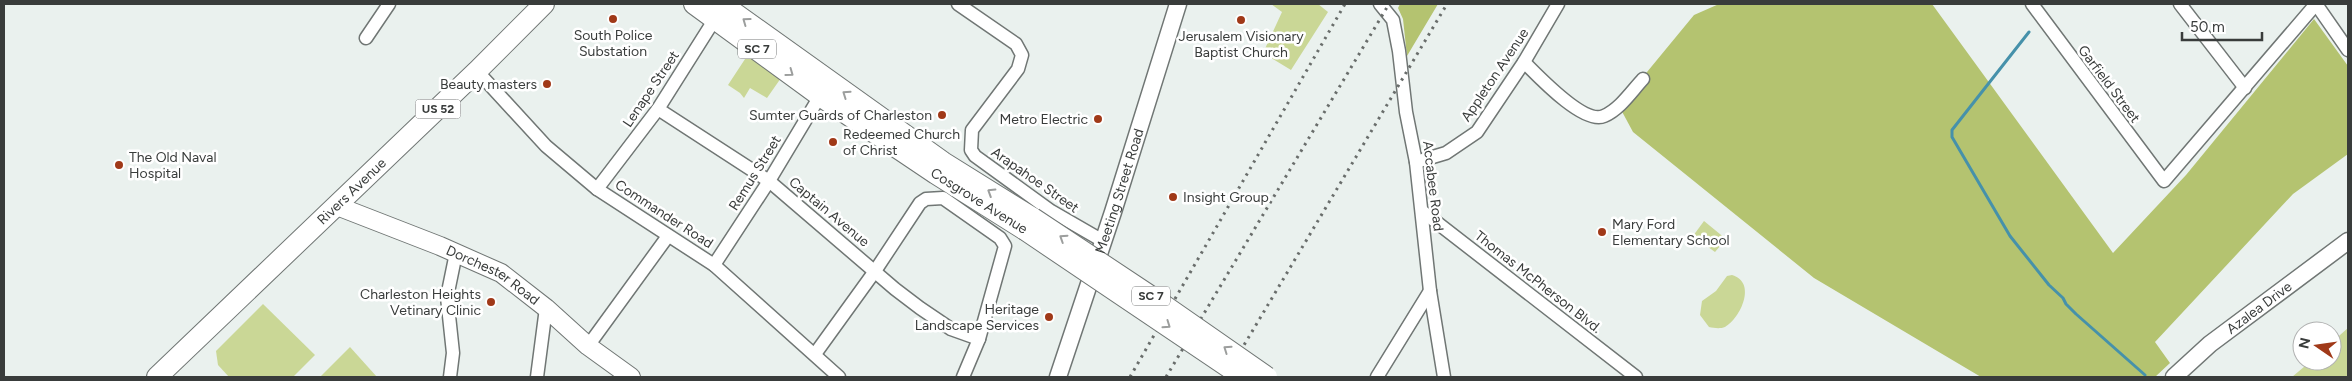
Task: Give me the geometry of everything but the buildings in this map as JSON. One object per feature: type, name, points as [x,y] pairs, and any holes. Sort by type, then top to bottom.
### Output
[{"type":"main road","name":"Rivers Avenue","points":[[157,377],[478,72],[544,4]]},
{"type":"main road","name":"Cosgrove Avenue","points":[[694,4],[722,8],[943,162],[1242,377]]},
{"type":"main road","name":"Cosgrove Avenue","points":[[722,8],[820,96],[936,174],[1029,224],[1155,299],[1267,377]]},
{"type":"main road","name":"Dorchester Road","points":[[337,206],[501,273],[546,308],[588,346],[631,377]]},
{"type":"street","points":[[366,38],[389,4]]},
{"type":"street","name":"Arapahoe Street","points":[[958,4],[1016,44],[1022,55],[1018,69],[972,130],[972,150],[982,162],[1024,192],[1103,242]]},
{"type":"street","name":"Meeting Street Road","points":[[1058,377],[1178,4]]},
{"type":"street","name":"Accabee Road","points":[[1380,4],[1393,20],[1416,162],[1430,291],[1444,377]]},
{"type":"street","name":"Appleton Avenue","points":[[1416,162],[1446,153],[1477,132],[1524,62],[1558,4]]},
{"type":"street","name":"Garfield Street","points":[[2032,4],[2164,181],[2245,88]]},
{"type":"street","points":[[2180,4],[2245,88],[2316,4],[2348,50]]},
{"type":"street","name":"Lenape Street","points":[[597,189],[658,109],[722,8]]},
{"type":"street","points":[[1524,62],[1580,112],[1594,116],[1603,117],[1619,106],[1643,79]]},
{"type":"street","name":"Commander Road","points":[[478,72],[546,146],[597,189],[714,265],[840,377]]},
{"type":"street","name":"Remus Street","points":[[714,265],[769,181],[820,96]]},
{"type":"street","name":"Captain Avenue","points":[[658,109],[769,181],[875,270],[894,289],[951,329],[979,339]]},
{"type":"street","points":[[815,354],[920,203],[926,199],[943,198],[1000,238],[1005,250],[979,339],[963,377]]},
{"type":"street","name":"Thomas McPherson Blvd.","points":[[1422,211],[1636,377]]},
{"type":"street","points":[[588,346],[668,236]]},
{"type":"street","name":"Azalea Drive","points":[[2174,377],[2210,344],[2348,241]]},
{"type":"street","points":[[450,377],[453,353],[446,297],[456,253]]},
{"type":"street","points":[[1377,377],[1430,291]]},
{"type":"street","points":[[537,377],[546,308]]},
{"type":"green space","points":[[1271,4],[1318,4],[1328,12],[1291,70],[1263,53],[1282,12]]},
{"type":"green space","points":[[1400,4],[1438,4],[1407,56],[1403,19],[1398,8]]},
{"type":"green space","points":[[1719,4],[1932,4],[2113,253],[2186,175],[2314,19],[2348,66],[2348,154],[2293,194],[2155,342],[2170,363],[2155,377],[1981,377],[1814,278],[1633,132],[1619,106],[1694,15]]},
{"type":"green space","points":[[747,56],[781,78],[767,98],[750,88],[744,98],[728,85]]},
{"type":"green space","points":[[1704,221],[1726,239],[1715,252],[1693,236]]},
{"type":"green space","points":[[1732,275],[1740,279],[1744,285],[1744,300],[1741,308],[1725,327],[1709,327],[1700,315],[1702,301],[1716,291],[1727,276]]},
{"type":"green space","points":[[263,304],[315,355],[293,377],[229,377],[218,365],[216,351]]},
{"type":"green space","points":[[2348,328],[2348,377],[2292,377],[2299,371],[2342,371],[2342,333]]},
{"type":"green space","points":[[350,347],[377,377],[320,377]]},
{"type":"waterway","points":[[2029,32],[1952,130],[1952,137],[2010,236],[2049,285],[2076,314],[2145,375]]},
{"type":"railway","points":[[1130,377],[1345,4]]},
{"type":"railway","points":[[1166,377],[1389,4]]},
{"type":"railway","points":[[1225,377],[1447,4]]},
{"type":"place","name":"South Police Substation","points":[[613,19]]},
{"type":"place","name":"Jerusalem Visionary Baptist Church","points":[[1241,20]]},
{"type":"place","name":"Beauty masters","points":[[547,84]]},
{"type":"place","name":"Sumter Guards of Charleston","points":[[942,115]]},
{"type":"place","name":"Metro Electric","points":[[1098,119]]},
{"type":"place","name":"Redeemed Church of Christ","points":[[833,142]]},
{"type":"place","name":"The Old Naval Hospital","points":[[119,165]]},
{"type":"place","name":"Insight Group","points":[[1173,197]]},
{"type":"place","name":"Mary Ford Elementary School","points":[[1602,232]]},
{"type":"place","name":"Charleston Heights Vetinary Clinic","points":[[491,302]]},
{"type":"place","name":"Heritage Landscape Services","points":[[1049,317]]}]
